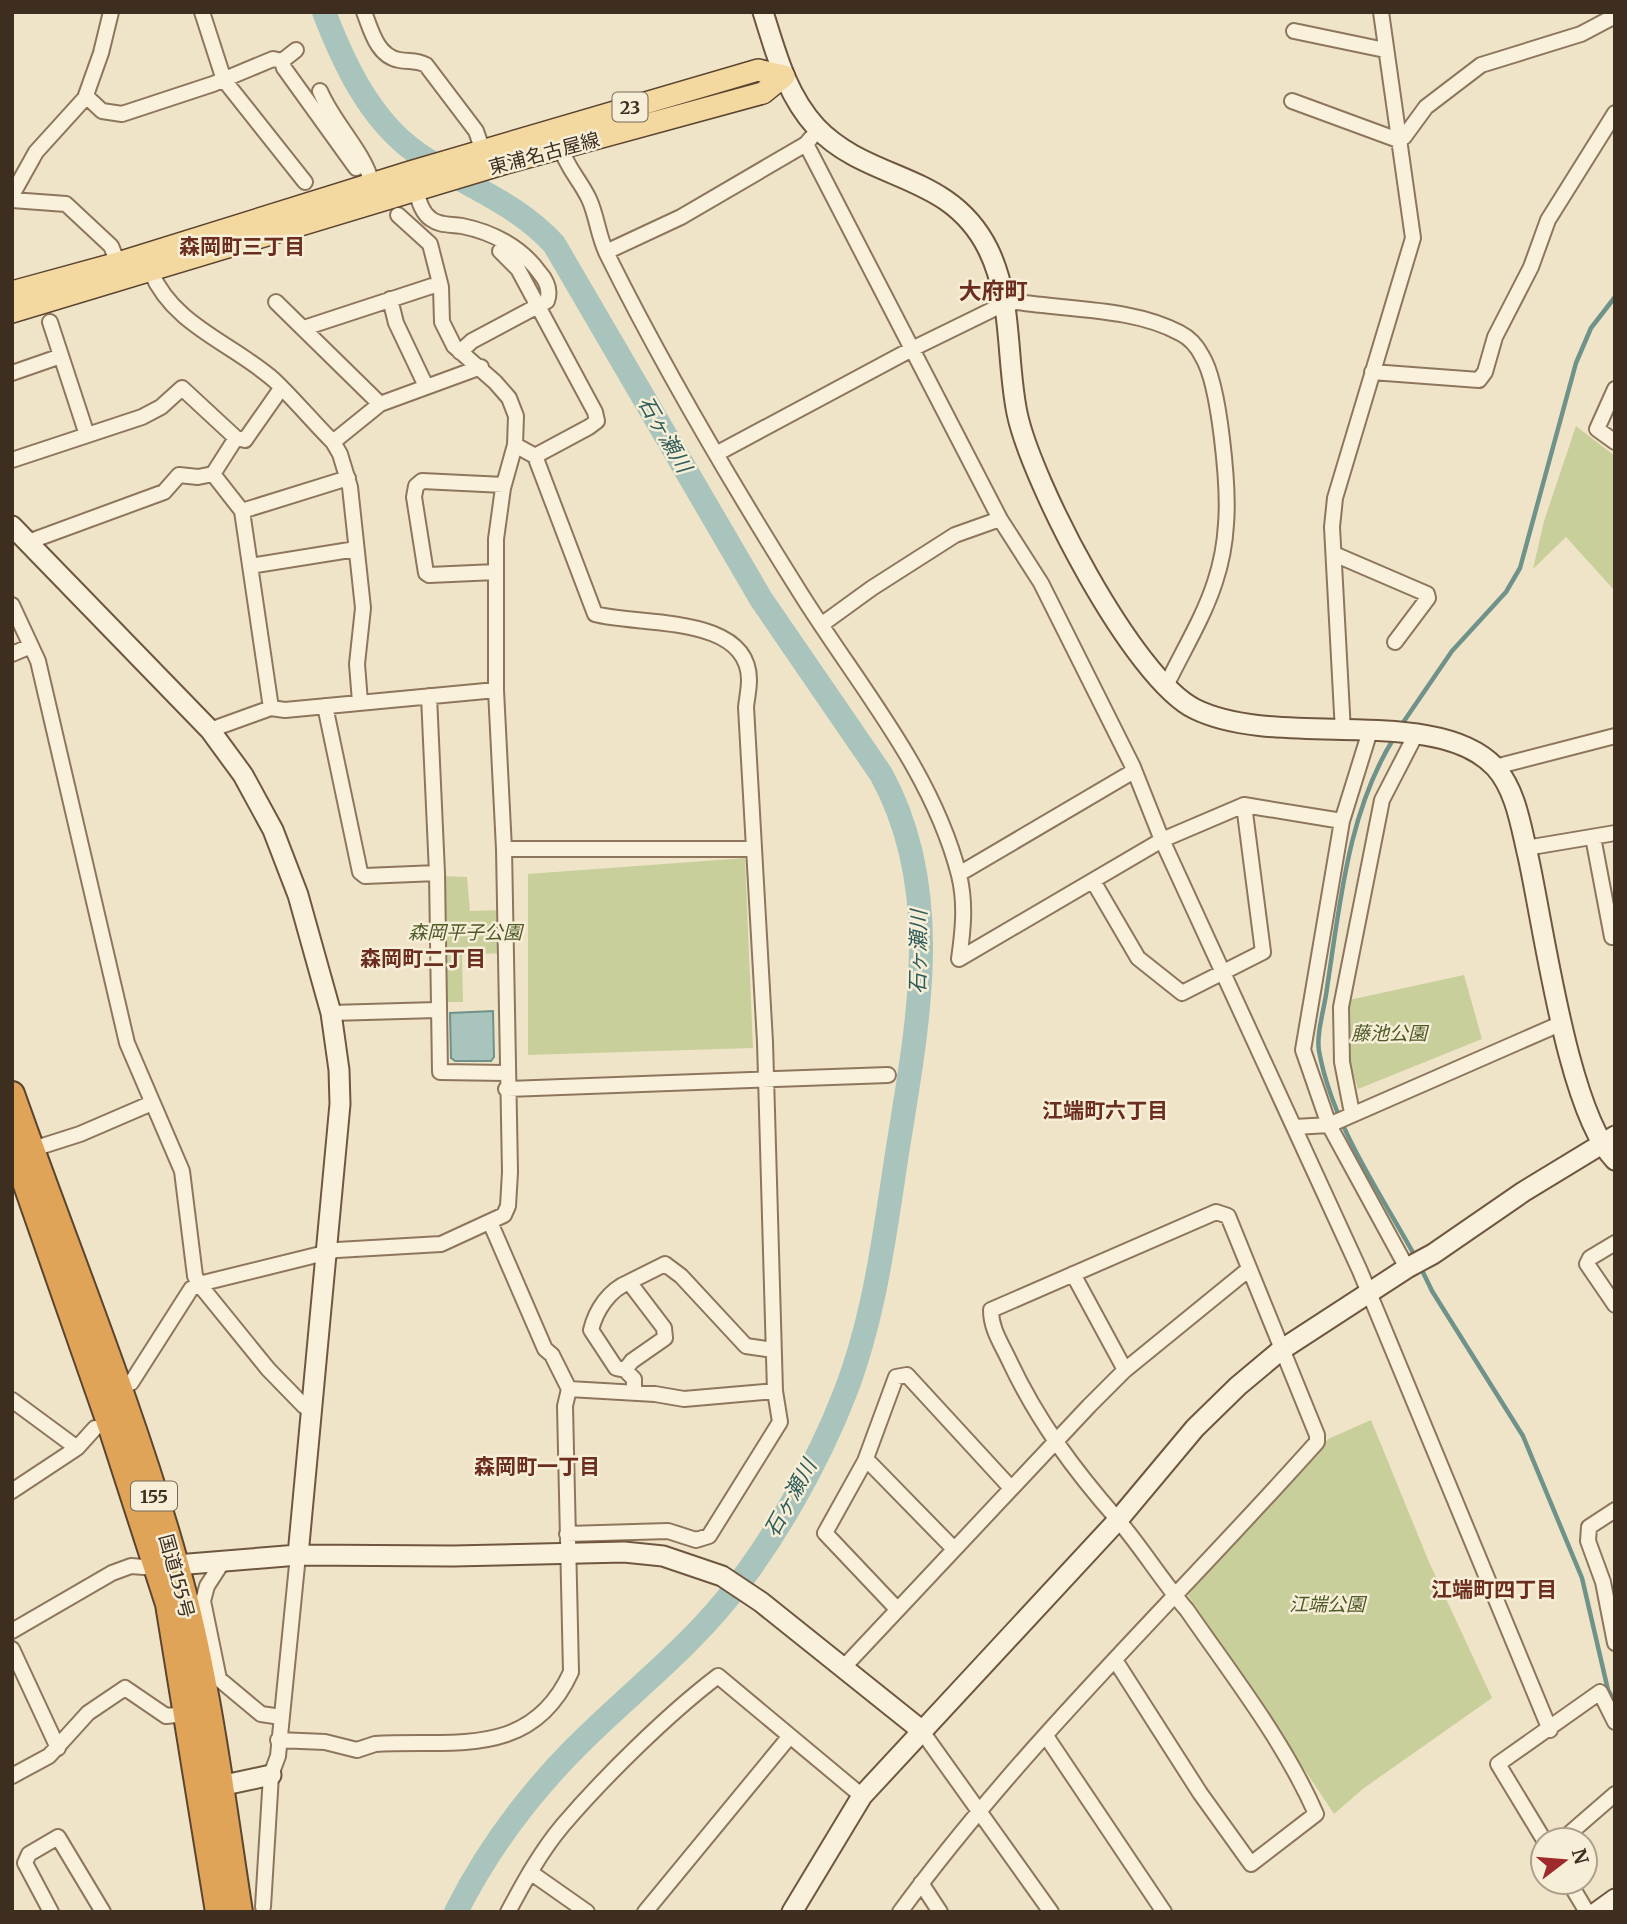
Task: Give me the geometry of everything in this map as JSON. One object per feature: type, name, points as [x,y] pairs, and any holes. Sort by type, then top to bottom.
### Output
[{"type":"highway","name":"国道155号","points":[[12,1094],[22,1147],[166,1565],[251,1909]]},
{"type":"highway","name":"国道155号","points":[[166,1565],[168,1604],[218,1912]]},
{"type":"main road","name":"東浦名古屋線","points":[[12,292],[118,263],[372,183],[418,183],[479,152],[758,70],[784,76]]},
{"type":"main road","name":"東浦名古屋線","points":[[12,312],[151,272],[418,183],[506,163],[764,93],[784,76]]},
{"type":"street","points":[[111,12],[86,96],[36,152],[12,197],[66,204],[111,246],[118,263]]},
{"type":"street","points":[[202,12],[224,80],[304,182]]},
{"type":"street","points":[[365,12],[375,42],[389,57],[415,60],[426,65],[476,131],[479,152]]},
{"type":"street","points":[[763,12],[789,91],[912,349],[1000,519],[1041,583],[1134,771],[1162,840],[1295,1127],[1368,1293],[1550,1730]]},
{"type":"street","points":[[1343,732],[1332,527],[1335,498],[1413,238],[1381,12]]},
{"type":"street","points":[[1292,101],[1398,140],[1404,137],[1426,107],[1481,65],[1581,34],[1615,16]]},
{"type":"street","points":[[1294,31],[1385,50]]},
{"type":"street","points":[[282,61],[296,50]]},
{"type":"street","points":[[86,96],[102,111],[122,114],[224,80],[273,59],[282,61]]},
{"type":"street","points":[[282,61],[284,68],[356,168]]},
{"type":"street","points":[[320,90],[338,127],[364,161],[372,183]]},
{"type":"street","points":[[1373,372],[1479,380],[1485,372],[1495,337],[1531,267],[1548,220],[1615,113]]},
{"type":"street","points":[[606,252],[681,218],[812,136]]},
{"type":"street","points":[[812,136],[956,204],[987,246],[998,271],[1016,408],[1034,467],[1074,549],[1138,654],[1165,688],[1195,709],[1231,720],[1262,727],[1413,734],[1462,744],[1495,767],[1519,814],[1568,1054],[1615,1160]]},
{"type":"street","points":[[561,148],[566,165],[588,198],[606,252],[716,454],[821,625],[920,776],[959,874],[964,916],[959,959],[1162,840],[1244,805],[1342,821]]},
{"type":"street","points":[[418,183],[422,210],[436,223],[481,232],[506,243],[527,257],[542,276],[549,291],[547,301],[472,341],[460,352]]},
{"type":"street","points":[[131,1383],[191,1289],[199,1284],[326,1252],[441,1244],[504,1215],[508,1206],[504,849],[496,690],[496,540],[504,485],[515,445],[516,416],[509,398],[481,367],[454,346],[442,322],[441,287],[430,244],[398,215]]},
{"type":"street","points":[[500,251],[518,269],[595,412],[597,421],[535,456]]},
{"type":"street","points":[[151,272],[158,289],[191,323],[275,381],[280,390],[333,442],[348,478],[363,608],[357,664],[360,702]]},
{"type":"street","points":[[304,328],[432,286],[441,287]]},
{"type":"street","points":[[390,299],[396,323],[424,382],[429,386]]},
{"type":"street","points":[[716,454],[912,349],[1004,304],[1018,302],[1156,324],[1193,342],[1204,358],[1215,402],[1226,491],[1226,525],[1216,580],[1201,618],[1165,688]]},
{"type":"street","points":[[276,303],[380,404]]},
{"type":"street","points":[[50,322],[87,435]]},
{"type":"street","points":[[12,373],[61,356]]},
{"type":"street","points":[[333,442],[380,404],[481,367]]},
{"type":"street","points":[[12,460],[142,417],[182,388],[236,438],[245,440],[280,390]]},
{"type":"street","points":[[1615,389],[1597,429],[1615,442]]},
{"type":"street","points":[[28,542],[164,492],[179,475],[198,477],[213,474],[236,438]]},
{"type":"street","points":[[12,1631],[112,1573],[131,1566],[298,1555],[567,1544],[668,1531],[696,1540],[709,1536],[780,1422],[775,1391],[765,1080],[746,707],[750,678],[743,656],[726,639],[694,626],[619,620],[595,614],[535,456],[515,445]]},
{"type":"street","points":[[213,474],[242,511],[271,708]]},
{"type":"street","points":[[242,511],[348,478]]},
{"type":"street","points":[[496,572],[426,573],[414,497],[416,486],[422,481],[504,485]]},
{"type":"street","points":[[821,625],[872,588],[954,536],[1000,519]]},
{"type":"street","points":[[12,526],[210,730],[243,775],[273,830],[298,895],[331,1013],[339,1070],[340,1104],[278,1756],[271,1775],[251,1909]]},
{"type":"street","points":[[250,566],[356,549]]},
{"type":"street","points":[[1334,554],[1427,594],[1428,598],[1395,642]]},
{"type":"street","points":[[12,605],[38,661],[108,974],[127,1043],[182,1171],[195,1276],[268,1369],[304,1406],[312,1407]]},
{"type":"street","points":[[12,654],[31,646]]},
{"type":"street","points":[[210,730],[271,708],[325,706],[496,690]]},
{"type":"street","points":[[429,696],[440,1072],[506,1073]]},
{"type":"street","points":[[325,706],[360,872],[365,876],[436,873]]},
{"type":"street","points":[[1379,731],[1342,821],[1303,1049],[1329,1125],[1407,1268]]},
{"type":"street","points":[[1352,1113],[1342,1062],[1341,1007],[1382,800],[1413,734]]},
{"type":"street","points":[[1495,767],[1615,736]]},
{"type":"street","points":[[959,874],[1134,771]]},
{"type":"street","points":[[1093,881],[1138,958],[1182,993],[1224,972],[1263,952],[1244,805]]},
{"type":"street","points":[[1526,848],[1615,833]]},
{"type":"street","points":[[1593,837],[1612,937],[1615,936]]},
{"type":"street","points":[[504,849],[754,849]]},
{"type":"street","points":[[331,1013],[437,1010]]},
{"type":"street","points":[[1295,1127],[1329,1125],[1562,1023]]},
{"type":"street","points":[[506,1089],[888,1075]]},
{"type":"street","points":[[22,1147],[80,1134],[152,1103]]},
{"type":"street","points":[[792,1912],[862,1796],[1118,1520],[1195,1428],[1280,1350],[1407,1268],[1433,1255],[1523,1192],[1607,1141]]},
{"type":"street","points":[[900,1912],[979,1810],[1115,1660],[1174,1596],[1317,1442],[1317,1435],[1280,1350],[1228,1216],[1216,1212],[991,1310],[991,1323],[1021,1387],[1054,1440],[1094,1496],[1118,1520],[1174,1596],[1282,1749],[1303,1783],[1316,1814],[1251,1864],[1200,1793],[1115,1660]]},
{"type":"street","points":[[278,1740],[325,1742],[357,1750],[374,1744],[490,1740],[515,1733],[536,1718],[558,1694],[571,1672],[565,1406],[569,1390],[552,1355],[545,1349],[490,1222]]},
{"type":"street","points":[[1615,1242],[1590,1258],[1587,1265],[1615,1305]]},
{"type":"street","points":[[634,1393],[634,1379],[625,1370],[616,1368],[591,1330],[595,1314],[613,1291],[665,1264],[671,1266],[746,1346],[774,1350]]},
{"type":"street","points":[[842,1669],[1054,1440],[1125,1370],[1250,1269]]},
{"type":"street","points":[[1073,1274],[1125,1370]]},
{"type":"street","points":[[625,1370],[632,1361],[665,1338],[664,1328],[629,1282]]},
{"type":"street","points":[[897,1609],[825,1533],[866,1459],[895,1377],[907,1375],[1010,1487]]},
{"type":"street","points":[[569,1390],[684,1399],[775,1391]]},
{"type":"street","points":[[12,1400],[77,1448]]},
{"type":"street","points":[[12,1491],[77,1448],[95,1428]]},
{"type":"street","points":[[866,1459],[954,1549]]},
{"type":"street","points":[[1615,1510],[1590,1527],[1588,1541],[1603,1582],[1615,1643]]},
{"type":"street","points":[[567,1544],[663,1556],[710,1571],[761,1602],[921,1730],[1051,1912]]},
{"type":"street","points":[[219,1560],[220,1566],[207,1586],[203,1601],[219,1679],[261,1714],[281,1717]]},
{"type":"street","points":[[12,1649],[58,1748]]},
{"type":"street","points":[[508,1912],[530,1872],[571,1816],[648,1739],[719,1676],[862,1796]]},
{"type":"street","points":[[12,1776],[25,1771],[58,1748],[88,1713],[125,1688],[166,1716],[186,1714]]},
{"type":"street","points":[[1536,1826],[1498,1764],[1550,1730],[1600,1692],[1615,1722]]},
{"type":"street","points":[[645,1912],[790,1736]]},
{"type":"street","points":[[1046,1736],[1164,1912]]},
{"type":"street","points":[[220,1786],[271,1775]]},
{"type":"street","points":[[1578,1826],[1615,1794]]},
{"type":"street","points":[[51,1912],[25,1863],[29,1854],[58,1837],[103,1912]]},
{"type":"street","points":[[530,1872],[587,1912]]},
{"type":"street","points":[[921,1883],[940,1912]]},
{"type":"street","points":[[1577,1896],[1587,1912]]},
{"type":"street","points":[[1597,1912],[1615,1899]]},
{"type":"green space","points":[[1576,426],[1615,456],[1615,591],[1566,537],[1533,569],[1544,521]]},
{"type":"green space","points":[[745,858],[753,1048],[528,1055],[528,874]]},
{"type":"green space","name":"森岡平子公園","points":[[440,876],[467,877],[470,911],[502,910],[504,953],[462,955],[463,1002],[445,1002]]},
{"type":"green space","name":"藤池公園","points":[[1464,975],[1482,1039],[1358,1089],[1350,1064],[1349,1000]]},
{"type":"green space","name":"江端公園","points":[[1371,1420],[1429,1562],[1492,1698],[1364,1788],[1334,1814],[1188,1595],[1250,1522],[1328,1439]]},
{"type":"water","points":[[493,1011],[494,1057],[491,1061],[455,1061],[451,1058],[450,1013]]},
{"type":"waterway","name":"石ヶ瀬川","points":[[324,12],[360,90],[400,140],[435,165],[522,216],[554,244],[761,599],[881,774],[901,820],[914,867],[920,915],[921,964],[917,1013],[877,1278],[855,1365],[822,1447],[761,1553],[726,1600],[690,1640],[592,1731],[539,1787],[494,1847],[456,1912]]},
{"type":"waterway","points":[[1400,727],[1452,651],[1506,592],[1520,568],[1576,363],[1591,328],[1615,297]]},
{"type":"waterway","points":[[1394,738],[1378,766],[1366,796],[1348,859],[1318,1044],[1326,1079],[1346,1132],[1416,1258]]},
{"type":"waterway","points":[[1420,1266],[1432,1291],[1523,1436],[1582,1578],[1608,1690],[1615,1702]]},
{"type":"district","name":"森岡町三丁目","points":[[242,246]]},
{"type":"district","name":"大府町","points":[[993,290]]},
{"type":"district","name":"森岡町二丁目","points":[[423,958]]},
{"type":"district","name":"江端町六丁目","points":[[1105,1110]]},
{"type":"district","name":"森岡町一丁目","points":[[537,1466]]},
{"type":"district","name":"江端町四丁目","points":[[1494,1589]]}]
